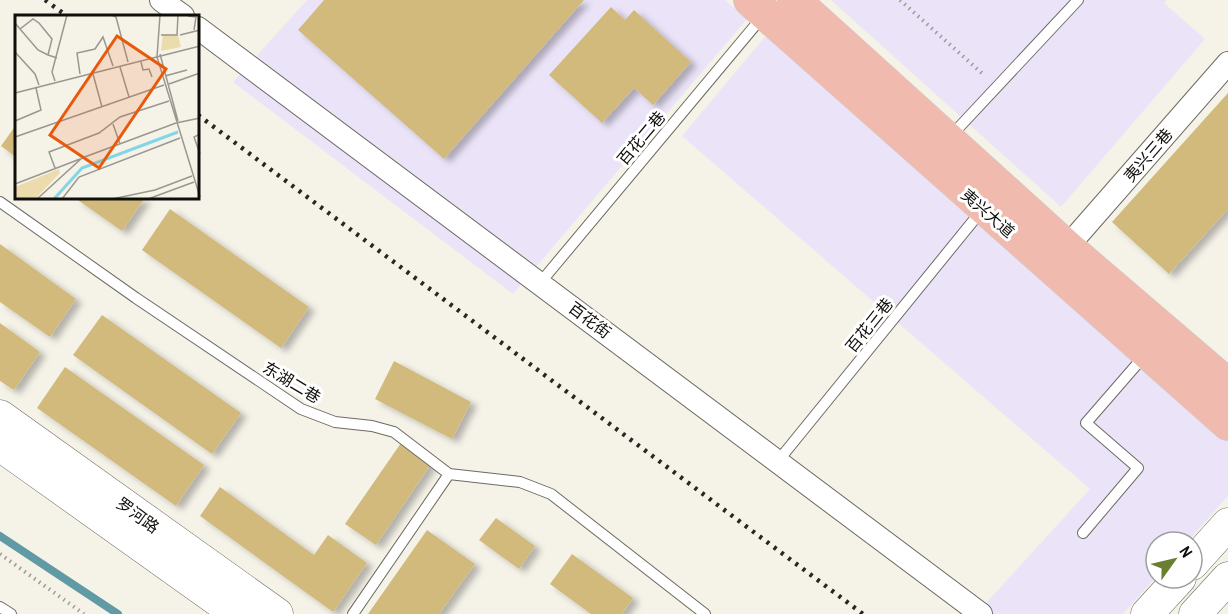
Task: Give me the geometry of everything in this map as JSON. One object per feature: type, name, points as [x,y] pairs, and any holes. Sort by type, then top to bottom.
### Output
[{"type":"main road","name":"夷兴大道","points":[[770,4],[947,140],[1228,385]]},
{"type":"main road","name":"夷兴大道","points":[[770,4],[983,209],[1228,424]]},
{"type":"main road","name":"罗河路","points":[[0,416],[277,614]]},
{"type":"main road","name":"罗河路","points":[[0,445],[237,614]]},
{"type":"main road","points":[[1204,551],[1228,525]]},
{"type":"main road","points":[[1195,614],[1228,578]]},
{"type":"main road","points":[[1147,614],[1169,590]]},
{"type":"street","points":[[161,0],[182,15]]},
{"type":"street","name":"百花街","points":[[200,29],[981,614]]},
{"type":"street","name":"夷兴三巷","points":[[1068,247],[1228,63]]},
{"type":"lane","points":[[947,140],[1078,0]]},
{"type":"lane","name":"百花二巷","points":[[540,283],[770,4]]},
{"type":"lane","name":"东湖二巷","points":[[0,202],[301,409],[335,422],[372,426],[394,432],[449,474]]},
{"type":"lane","name":"百花三巷","points":[[778,460],[983,209]]},
{"type":"lane","points":[[1083,533],[1138,468],[1086,423],[1147,352]]},
{"type":"lane","points":[[353,614],[449,474],[520,482],[551,494],[705,614]]},
{"type":"lane","points":[[0,607],[11,614]]},
{"type":"path","points":[[900,0],[998,87]]},
{"type":"path","points":[[0,554],[84,614]]},
{"type":"shaded area","points":[[307,0],[725,0],[747,19],[513,294],[233,82]]},
{"type":"shaded area","points":[[831,0],[1167,0],[1164,3],[1205,39],[1061,207]]},
{"type":"shaded area","points":[[769,32],[1228,440],[1228,496],[1198,530],[1144,530],[1144,590],[1123,614],[976,614],[1090,489],[682,136]]},
{"type":"building","points":[[324,0],[584,0],[444,159],[298,30]]},
{"type":"building","points":[[611,7],[625,20],[634,10],[691,62],[653,105],[634,88],[602,123],[549,75]]},
{"type":"building","points":[[1228,93],[1228,209],[1169,274],[1112,222]]},
{"type":"building","points":[[15,126],[15,156],[1,146]]},
{"type":"building","points":[[78,200],[144,200],[122,231]]},
{"type":"building","points":[[170,209],[309,307],[281,348],[142,250]]},
{"type":"building","points":[[0,244],[76,299],[50,337],[0,302]]},
{"type":"building","points":[[102,315],[241,413],[212,454],[73,355]]},
{"type":"building","points":[[0,323],[40,352],[14,390],[0,381]]},
{"type":"building","points":[[394,361],[471,402],[452,439],[375,399]]},
{"type":"building","points":[[65,367],[204,465],[176,506],[37,408]]},
{"type":"building","points":[[401,443],[431,464],[376,545],[345,524]]},
{"type":"building","points":[[220,487],[314,555],[328,535],[367,563],[333,612],[200,516]]},
{"type":"building","points":[[496,518],[535,546],[519,569],[479,540]]},
{"type":"building","points":[[427,530],[475,564],[439,614],[368,614]]},
{"type":"building","points":[[572,554],[633,598],[622,614],[591,614],[550,584]]},
{"type":"waterway","points":[[0,536],[118,614]]},
{"type":"railway","points":[[45,0],[66,15]]},
{"type":"railway","points":[[200,117],[863,614]]}]
